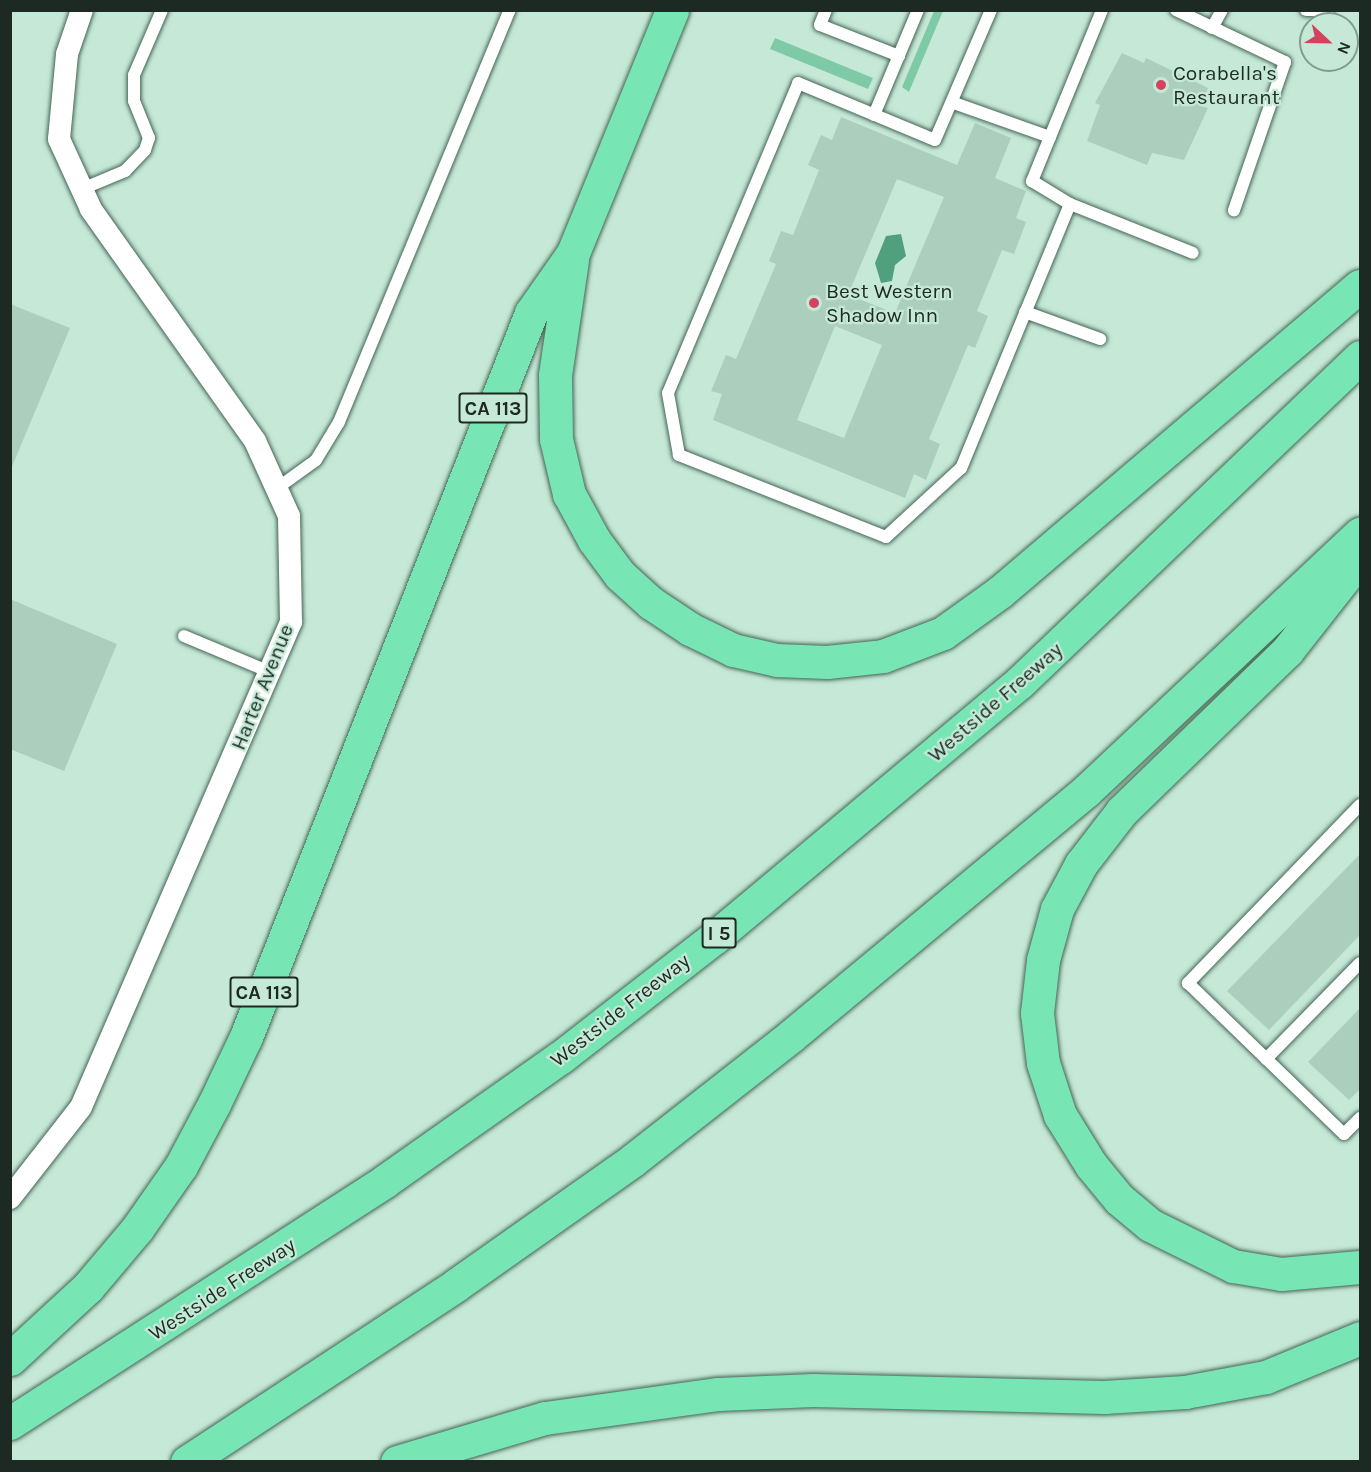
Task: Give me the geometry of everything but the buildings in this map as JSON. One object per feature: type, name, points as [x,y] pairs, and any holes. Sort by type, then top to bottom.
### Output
[{"type":"highway","name":"CA 113","points":[[10,1359],[88,1287],[137,1229],[181,1166],[214,1104],[246,1037],[531,313],[573,253],[672,10]]},
{"type":"highway","points":[[573,253],[555,375],[556,440],[569,494],[594,540],[620,574],[651,603],[690,629],[733,650],[777,660],[827,662],[882,656],[943,633],[1000,592],[1360,286]]},
{"type":"highway","name":"Westside Freeway","points":[[10,1423],[385,1181],[561,1057],[714,938],[1019,683],[1360,357]]},
{"type":"highway","points":[[187,1461],[456,1285],[633,1160],[800,1029],[1086,791],[1360,534]]},
{"type":"highway","points":[[1360,557],[1287,651],[1122,811],[1081,864],[1057,909],[1043,960],[1037,1013],[1043,1063],[1060,1115],[1091,1166],[1119,1199],[1150,1225],[1233,1266],[1281,1274],[1360,1267]]},
{"type":"highway","points":[[397,1461],[545,1418],[718,1394],[813,1390],[1104,1398],[1185,1392],[1266,1377],[1360,1338]]},
{"type":"street","name":"Harter Avenue","points":[[10,1198],[81,1107],[291,622],[290,516],[255,441],[91,210],[58,139],[67,54],[82,10]]},
{"type":"lane","points":[[82,189],[125,171],[145,150],[148,138],[135,101],[134,75],[162,10]]},
{"type":"lane","points":[[276,489],[316,460],[339,422],[510,10]]},
{"type":"lane","points":[[826,10],[820,25],[899,56]]},
{"type":"lane","points":[[874,115],[918,10]]},
{"type":"lane","points":[[991,10],[954,103],[935,140],[798,83],[668,393],[679,455],[886,537],[961,468],[1070,204]]},
{"type":"lane","points":[[1102,10],[1032,181],[1070,204],[1193,253]]},
{"type":"lane","points":[[1176,10],[1285,63],[1234,210]]},
{"type":"lane","points":[[1212,28],[1222,10]]},
{"type":"lane","points":[[1306,10],[1328,10]]},
{"type":"lane","points":[[954,103],[1050,136]]},
{"type":"lane","points":[[1025,312],[1100,339]]},
{"type":"lane","points":[[184,636],[270,672]]},
{"type":"lane","points":[[1360,805],[1188,983],[1344,1134],[1360,1118]]},
{"type":"lane","points":[[1266,1059],[1360,963]]},
{"type":"shaded area","points":[[934,11],[943,11],[909,92],[902,87]]},
{"type":"shaded area","points":[[775,38],[873,78],[868,89],[770,49]]},
{"type":"shaded area","points":[[901,234],[906,256],[895,265],[892,281],[881,283],[875,263],[886,236]]},
{"type":"place","name":"Corabella's Restaurant","points":[[1161,85]]},
{"type":"place","name":"Best Western Shadow Inn","points":[[814,303]]}]
